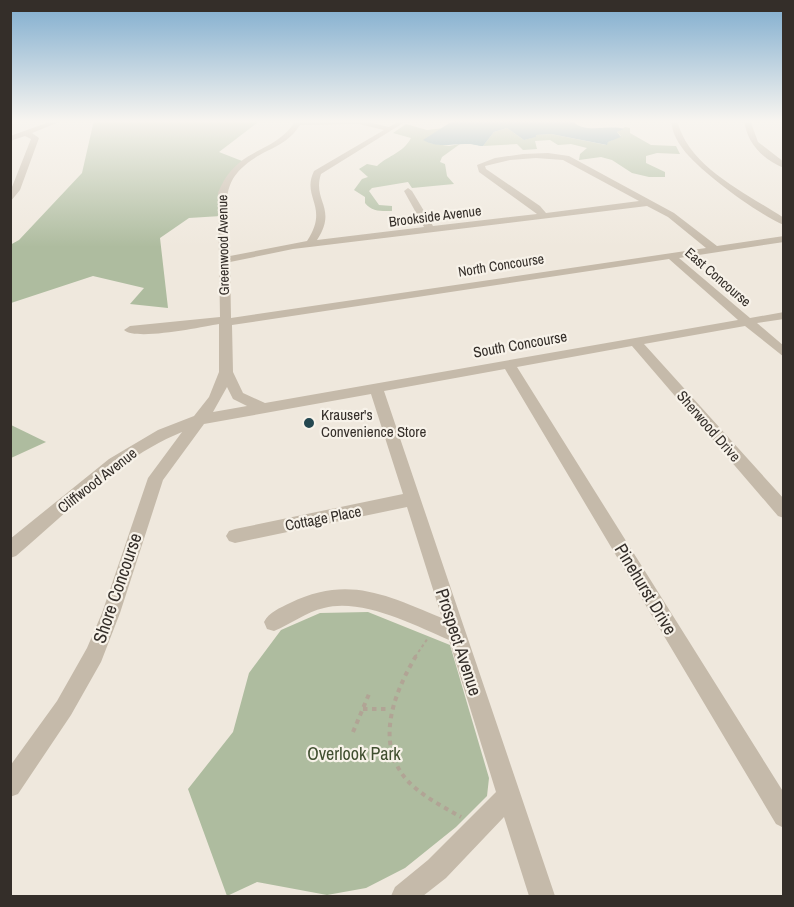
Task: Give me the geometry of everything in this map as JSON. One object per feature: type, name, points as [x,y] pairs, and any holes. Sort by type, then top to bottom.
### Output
[{"type":"street","points":[[10,199],[26,162]]},
{"type":"street","name":"Greenwood Avenue","points":[[199,420],[214,399],[226,372],[228,361],[224,322],[225,260],[222,194],[228,177],[243,162]]},
{"type":"street","points":[[309,244],[322,219],[314,184],[317,173],[335,162]]},
{"type":"street","points":[[487,162],[481,165],[482,170],[537,207],[544,216]]},
{"type":"street","points":[[574,162],[677,219],[714,249]]},
{"type":"street","points":[[701,162],[783,222]]},
{"type":"street","points":[[10,171],[25,166]]},
{"type":"street","points":[[408,192],[430,231]]},
{"type":"street","name":"Brookside Avenue","points":[[225,260],[309,244],[648,203]]},
{"type":"street","name":"North Concourse","points":[[130,330],[224,322],[783,239]]},
{"type":"street","name":"East Concourse","points":[[671,256],[783,353]]},
{"type":"street","name":"South Concourse","points":[[263,408],[783,315]]},
{"type":"street","name":"Sherwood Drive","points":[[634,341],[783,511]]},
{"type":"street","name":"Pinehurst Drive","points":[[508,363],[783,816]]},
{"type":"street","points":[[226,372],[238,396],[263,408]]},
{"type":"street","name":"Prospect Avenue","points":[[376,387],[542,897]]},
{"type":"street","name":"Cliffwood Avenue","points":[[10,550],[114,463],[163,434],[199,420],[263,408]]},
{"type":"street","name":"Shore Concourse","points":[[10,786],[64,708],[94,655],[111,613],[156,478],[199,420]]},
{"type":"street","name":"Cottage Place","points":[[235,536],[412,499]]},
{"type":"street","points":[[274,622],[320,600],[345,597],[376,604],[456,633]]},
{"type":"street","points":[[404,897],[437,869],[510,795]]},
{"type":"path","points":[[437,626],[408,667],[390,709],[394,758],[401,773],[425,795],[478,828]]},
{"type":"path","points":[[353,732],[369,694]]},
{"type":"path","points":[[362,710],[390,709]]},
{"type":"green space","points":[[84,162],[241,162],[220,192],[221,216],[189,218],[160,238],[168,308],[130,304],[144,288],[93,276],[11,303],[10,245],[19,240],[82,173]]},
{"type":"green space","points":[[382,162],[441,162],[445,164],[447,176],[454,184],[412,188],[408,182],[372,188],[369,191],[379,205],[392,206],[392,211],[380,211],[368,206],[365,203],[365,197],[354,190],[362,179],[368,177],[359,169],[367,164],[377,166]]},
{"type":"green space","points":[[616,162],[646,162],[665,172],[665,177],[649,177],[632,173]]},
{"type":"green space","points":[[11,425],[46,442],[11,458]]},
{"type":"green space","name":"Overlook Park","points":[[368,612],[450,645],[489,778],[487,796],[456,827],[405,868],[366,888],[327,895],[257,882],[227,896],[188,789],[233,732],[249,673],[281,630],[320,613]]},
{"type":"place","name":"Krauser's Convenience Store","points":[[309,423]]}]
